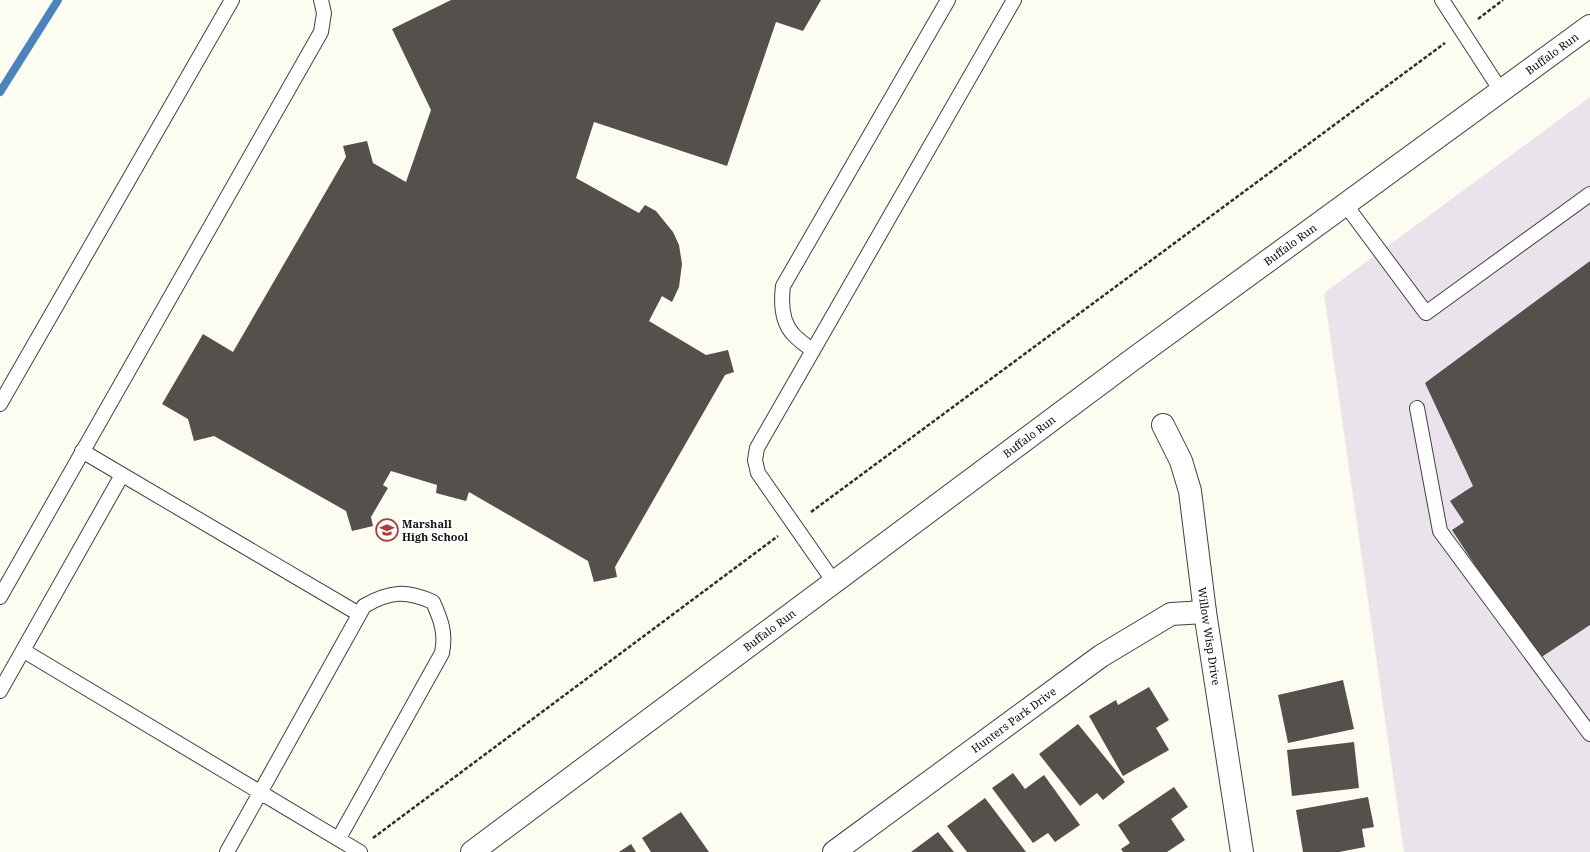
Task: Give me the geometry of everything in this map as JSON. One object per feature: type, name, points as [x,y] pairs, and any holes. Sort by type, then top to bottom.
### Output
[{"type":"street","name":"Buffalo Run","points":[[472,852],[1136,357],[1590,26]]},
{"type":"street","name":"Willow Wisp Drive","points":[[1163,425],[1181,461],[1190,491],[1205,612],[1242,852]]},
{"type":"street","name":"Hunters Park Drive","points":[[834,852],[1101,656],[1172,614],[1205,612]]},
{"type":"lane","points":[[0,404],[232,0]]},
{"type":"lane","points":[[0,597],[321,32],[324,13],[321,0]]},
{"type":"lane","points":[[813,351],[792,334],[786,322],[781,304],[783,286],[948,0]]},
{"type":"lane","points":[[834,582],[758,473],[755,460],[757,448],[1014,0]]},
{"type":"lane","points":[[1442,0],[1501,91]]},
{"type":"lane","points":[[1345,204],[1426,313],[1590,194]]},
{"type":"lane","points":[[1417,408],[1440,531],[1590,734]]},
{"type":"lane","points":[[82,451],[359,614]]},
{"type":"lane","points":[[0,691],[24,651],[122,475]]},
{"type":"lane","points":[[227,852],[364,606],[380,597],[396,593],[418,595],[433,602],[441,620],[445,640],[442,653],[339,838]]},
{"type":"lane","points":[[24,651],[261,791],[359,851]]},
{"type":"path","points":[[359,851],[793,525],[1504,0]]},
{"type":"shaded area","points":[[1590,97],[1590,852],[1404,852],[1324,293]]},
{"type":"building","points":[[451,0],[821,0],[803,31],[776,22],[727,166],[594,122],[576,178],[639,213],[645,205],[656,211],[673,232],[679,245],[682,264],[679,287],[672,302],[662,296],[649,321],[706,355],[728,350],[734,372],[725,375],[615,567],[617,577],[594,582],[588,561],[469,492],[466,501],[436,493],[437,485],[391,471],[383,485],[388,488],[371,517],[373,526],[352,531],[346,511],[214,436],[194,441],[188,419],[162,404],[203,334],[233,352],[346,157],[343,146],[367,141],[373,163],[406,182],[431,110],[392,29]]},
{"type":"building","points":[[1590,261],[1590,625],[1537,660],[1452,530],[1464,522],[1450,501],[1473,486],[1425,383]]},
{"type":"building","points":[[1343,680],[1354,729],[1288,743],[1278,695]]},
{"type":"building","points":[[1149,687],[1169,720],[1156,728],[1169,750],[1123,776],[1089,716],[1116,700],[1118,705]]},
{"type":"building","points":[[1078,724],[1125,782],[1103,800],[1097,793],[1080,806],[1039,754]]},
{"type":"building","points":[[1354,742],[1359,788],[1292,796],[1287,750]]},
{"type":"building","points":[[1013,773],[1025,789],[1044,775],[1080,825],[1055,842],[1048,833],[1033,843],[992,788]]},
{"type":"building","points":[[1174,787],[1188,807],[1171,819],[1185,840],[1167,852],[1123,852],[1121,849],[1130,843],[1118,825]]},
{"type":"building","points":[[1368,797],[1374,827],[1362,829],[1365,847],[1339,852],[1303,852],[1296,810]]},
{"type":"building","points":[[985,798],[1026,852],[967,852],[947,826]]},
{"type":"building","points":[[681,812],[709,852],[651,852],[642,838]]},
{"type":"building","points":[[938,832],[954,852],[911,852]]},
{"type":"building","points":[[631,844],[636,852],[619,852]]},
{"type":"waterway","points":[[0,92],[58,0]]},
{"type":"place","name":"Marshall High School","points":[[387,530]]}]
